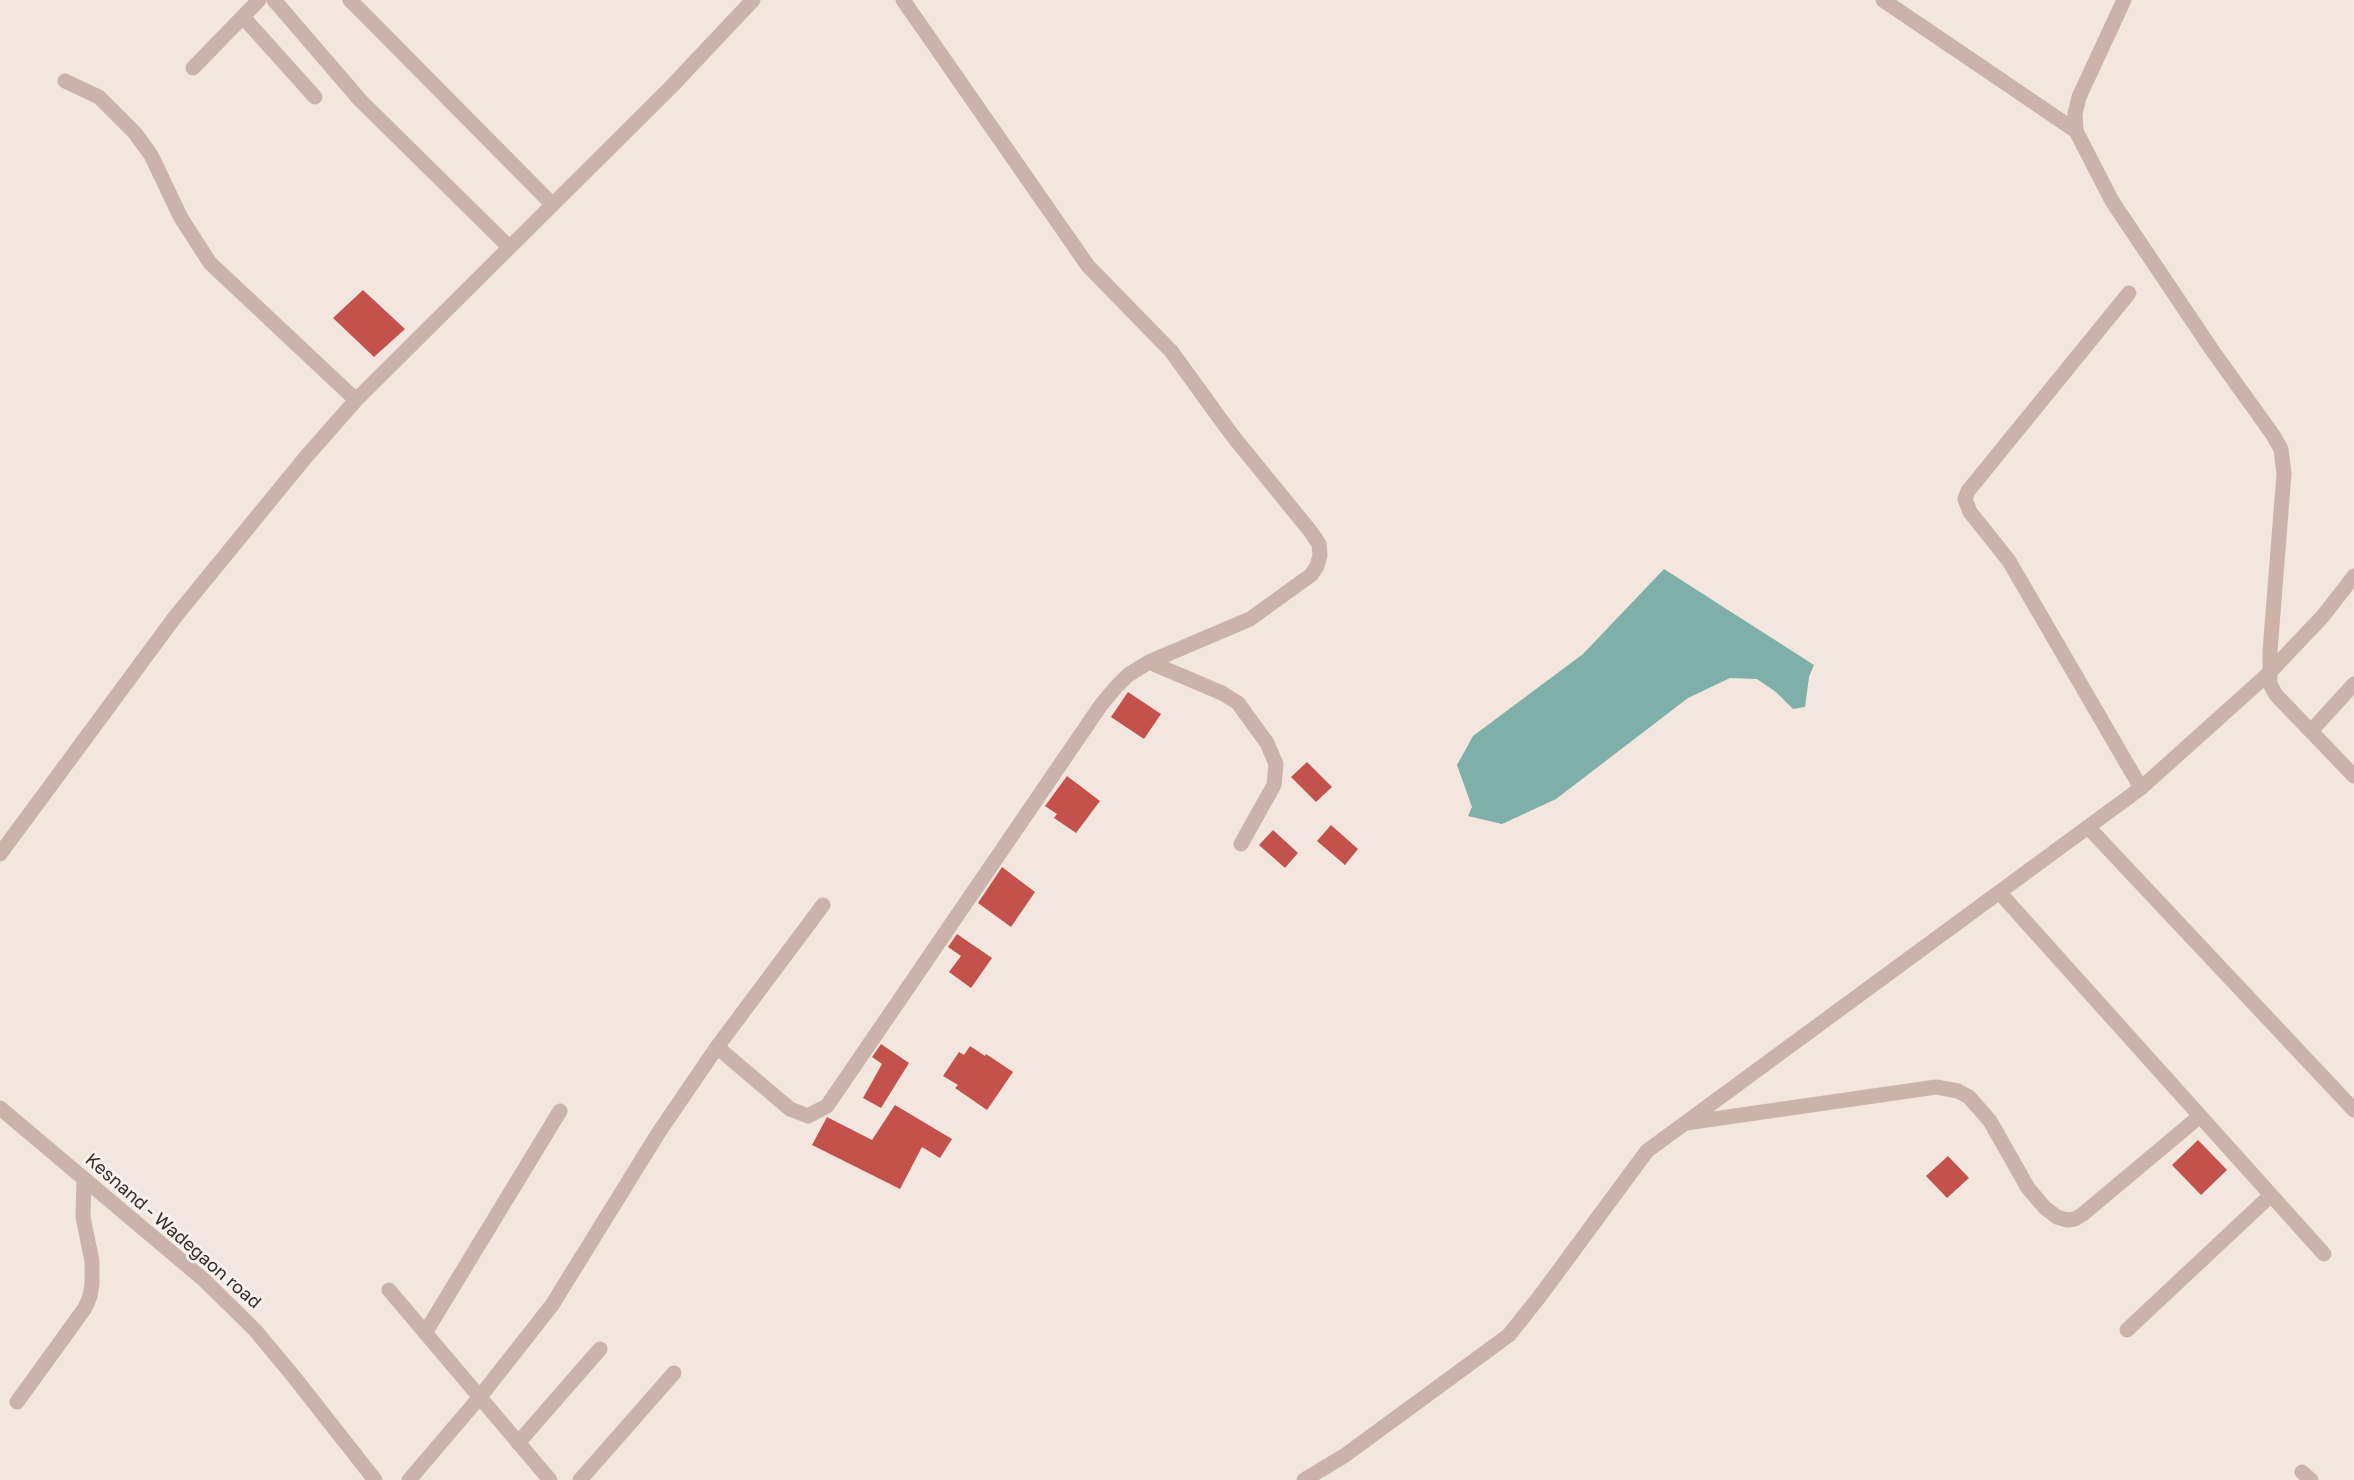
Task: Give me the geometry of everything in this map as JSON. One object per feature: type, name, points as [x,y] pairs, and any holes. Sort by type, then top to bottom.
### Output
[{"type":"street","points":[[193,68],[259,0]]},
{"type":"street","points":[[274,0],[360,100],[508,247]]},
{"type":"street","points":[[350,0],[552,204]]},
{"type":"street","points":[[0,854],[176,617],[305,458],[356,400],[670,88],[753,0]]},
{"type":"street","points":[[717,1047],[790,1109],[808,1116],[827,1106],[1101,705],[1128,675],[1149,662],[1250,619],[1311,575],[1320,555],[1318,544],[1311,532],[1232,435],[1172,351],[1088,266],[903,0]]},
{"type":"street","points":[[1883,0],[2076,131]]},
{"type":"street","points":[[2124,0],[2079,97],[2075,114],[2076,131],[2112,201],[2281,449],[2284,474],[2268,674],[2270,684],[2276,695],[2354,776]]},
{"type":"street","points":[[243,17],[315,97]]},
{"type":"street","points":[[65,81],[99,97],[135,134],[151,154],[181,218],[210,263],[356,400]]},
{"type":"street","points":[[2129,293],[1968,491],[1965,499],[1970,512],[2009,561],[2141,788]]},
{"type":"street","points":[[1304,1480],[1344,1456],[1509,1335],[1647,1150],[2141,788],[2268,674],[2323,616],[2354,576]]},
{"type":"street","points":[[1149,662],[1222,693],[1238,703],[1268,743],[1276,764],[1274,785],[1241,844]]},
{"type":"street","points":[[2311,731],[2354,684]]},
{"type":"street","points":[[2088,827],[2354,1110]]},
{"type":"street","points":[[1999,892],[2324,1254]]},
{"type":"street","points":[[409,1480],[479,1398],[552,1305],[659,1131],[717,1047],[823,905]]},
{"type":"street","points":[[1684,1124],[1936,1087],[1958,1091],[1969,1097],[1990,1121],[2028,1188],[2045,1208],[2057,1217],[2067,1220],[2083,1214],[2200,1116]]},
{"type":"street","name":"Kesnand - Wadegaon road","points":[[0,1108],[203,1279],[255,1330],[375,1480]]},
{"type":"street","points":[[425,1333],[560,1111]]},
{"type":"street","points":[[17,1402],[85,1308],[90,1296],[92,1261],[83,1217],[84,1179]]},
{"type":"street","points":[[2127,1330],[2271,1195]]},
{"type":"street","points":[[389,1290],[550,1480]]},
{"type":"street","points":[[518,1443],[600,1348]]},
{"type":"street","points":[[580,1480],[674,1373]]},
{"type":"water","points":[[1664,569],[1814,665],[1809,677],[1805,707],[1793,709],[1776,692],[1757,679],[1730,678],[1688,698],[1556,799],[1502,824],[1468,816],[1472,807],[1457,765],[1473,736],[1583,654]]},
{"type":"building","points":[[363,290],[405,329],[374,357],[333,318]]},
{"type":"building","points":[[1128,692],[1161,714],[1144,739],[1111,717]]},
{"type":"building","points":[[1307,762],[1332,787],[1316,802],[1291,777]]},
{"type":"building","points":[[1067,776],[1100,801],[1076,833],[1054,818],[1057,814],[1045,806]]},
{"type":"building","points":[[1331,825],[1358,849],[1345,865],[1317,841]]},
{"type":"building","points":[[1273,830],[1298,853],[1285,868],[1259,845]]},
{"type":"building","points":[[1002,867],[1035,892],[1011,927],[978,903]]},
{"type":"building","points":[[957,934],[992,958],[971,988],[949,972],[961,956],[948,947]]},
{"type":"building","points":[[881,1044],[909,1063],[881,1108],[863,1098],[882,1064],[872,1057]]},
{"type":"building","points":[[970,1046],[1013,1072],[987,1110],[955,1088],[958,1085],[943,1076],[959,1052],[964,1055]]},
{"type":"building","points":[[895,1105],[952,1139],[940,1158],[922,1147],[900,1189],[812,1145],[827,1117],[872,1140]]},
{"type":"building","points":[[2198,1140],[2227,1170],[2201,1195],[2172,1165]]},
{"type":"building","points":[[1948,1156],[1969,1178],[1947,1198],[1926,1176]]}]
